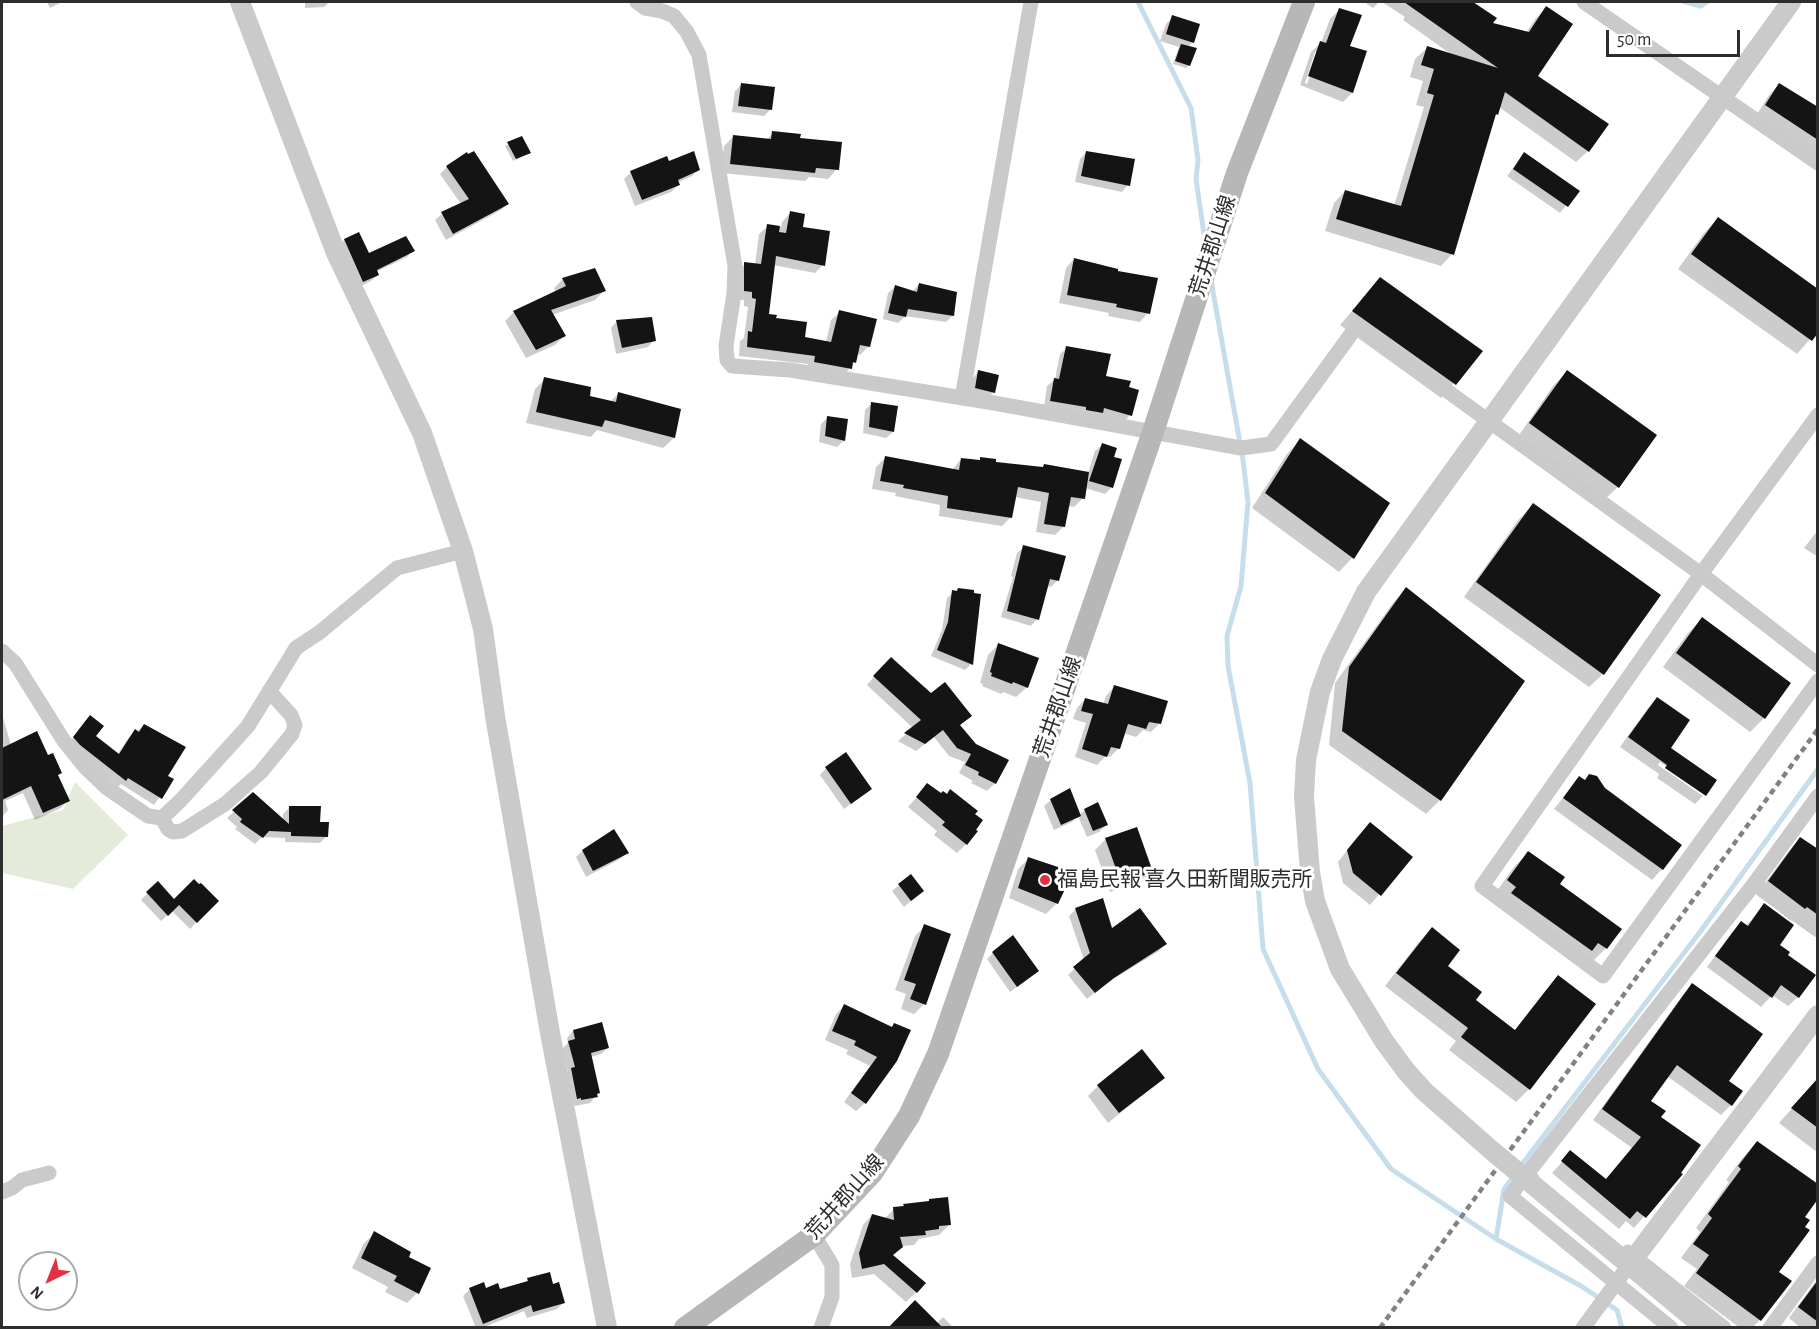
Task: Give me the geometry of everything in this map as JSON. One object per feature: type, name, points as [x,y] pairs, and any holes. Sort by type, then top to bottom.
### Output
[{"type":"main road","name":"荒井郡山線","points":[[685,1328],[814,1235],[872,1173],[909,1116],[938,1054],[1153,432],[1237,173],[1304,2]]},
{"type":"street","points":[[240,2],[336,253],[422,433],[463,551],[483,629],[495,716],[546,1009],[607,1328]]},
{"type":"street","points":[[637,2],[645,8],[663,11],[674,16],[687,32],[699,55],[735,266],[734,293],[726,346],[727,360],[732,366],[790,370],[1241,448],[1271,444],[1357,326],[1701,574],[1818,665]]},
{"type":"street","points":[[962,398],[1031,2]]},
{"type":"street","points":[[1584,2],[1818,163]]},
{"type":"street","points":[[1705,1328],[1424,1091],[1384,1041],[1340,969],[1323,928],[1313,891],[1304,797],[1306,760],[1320,692],[1332,658],[1366,592],[1791,2]]},
{"type":"street","points":[[1818,415],[1701,574],[1482,886],[1603,976],[1818,681]]},
{"type":"street","points":[[162,818],[248,726],[296,648],[320,632],[397,568],[463,551]]},
{"type":"street","points":[[2,651],[15,663],[64,741],[85,767],[108,788],[148,816],[162,818]]},
{"type":"street","points":[[162,818],[168,829],[173,832],[182,831],[225,804],[261,772],[292,734],[295,725],[291,715],[269,691]]},
{"type":"street","points":[[1671,1328],[1510,1196],[1754,884],[1818,796]]},
{"type":"street","points":[[1754,884],[1818,930]]},
{"type":"street","points":[[1583,1328],[1818,1015]]},
{"type":"street","points":[[2,1192],[22,1180],[49,1173]]},
{"type":"street","points":[[1526,1175],[1724,1328]]},
{"type":"street","points":[[814,1235],[832,1265],[832,1297],[821,1328]]},
{"type":"street","points":[[1770,1328],[1818,1263]]},
{"type":"green space","points":[[75,782],[128,835],[73,889],[2,873],[2,826],[63,810]]},
{"type":"water","points":[[1677,2],[1711,2],[1701,9]]},
{"type":"building","points":[[1404,2],[1473,2],[1497,18],[1493,23],[1529,32],[1546,6],[1573,24],[1538,76],[1609,124],[1589,152],[1505,92],[1498,115],[1496,114],[1454,255],[1336,219],[1345,190],[1401,206],[1434,95],[1427,93],[1434,69],[1421,65],[1427,46],[1498,68]]},
{"type":"building","points":[[1339,8],[1362,15],[1350,46],[1367,51],[1353,93],[1308,76],[1320,41],[1326,43]]},
{"type":"building","points":[[1172,15],[1200,24],[1194,43],[1166,34]]},
{"type":"building","points":[[1181,44],[1197,48],[1190,66],[1175,61]]},
{"type":"building","points":[[741,83],[775,87],[772,110],[738,106]]},
{"type":"building","points":[[1779,83],[1818,107],[1818,140],[1765,105]]},
{"type":"building","points":[[772,131],[801,134],[800,138],[842,142],[839,170],[816,168],[815,173],[730,164],[733,135],[771,139]]},
{"type":"building","points":[[522,136],[531,153],[516,159],[507,142]]},
{"type":"building","points":[[474,151],[509,204],[453,234],[441,212],[469,199],[446,166],[467,152],[468,154]]},
{"type":"building","points":[[694,151],[700,170],[678,180],[680,185],[642,200],[630,171],[667,156],[669,161]]},
{"type":"building","points":[[1086,151],[1135,159],[1130,186],[1081,176]]},
{"type":"building","points":[[1524,152],[1580,191],[1568,207],[1513,169]]},
{"type":"building","points":[[790,211],[805,214],[803,227],[830,231],[825,266],[776,256],[769,314],[777,315],[776,318],[807,322],[805,337],[831,342],[839,310],[877,319],[870,347],[860,345],[856,363],[853,362],[852,369],[814,362],[815,356],[747,347],[748,331],[752,332],[756,299],[752,298],[752,292],[744,291],[744,262],[761,264],[767,224],[780,226],[779,232],[786,233]]},
{"type":"building","points":[[1718,217],[1818,289],[1818,333],[1812,341],[1691,254]]},
{"type":"building","points":[[359,232],[369,253],[406,236],[415,251],[377,270],[379,275],[363,282],[344,239]]},
{"type":"building","points":[[1074,258],[1118,269],[1118,271],[1158,278],[1150,314],[1116,307],[1117,304],[1067,295]]},
{"type":"building","points":[[595,268],[606,291],[551,310],[566,336],[536,350],[513,311],[566,286],[562,278]]},
{"type":"building","points":[[1380,277],[1483,351],[1456,385],[1352,311]]},
{"type":"building","points":[[919,283],[957,292],[954,316],[908,309],[906,317],[888,313],[895,285],[917,292]]},
{"type":"building","points":[[652,317],[656,341],[622,348],[616,320]]},
{"type":"building","points":[[1066,346],[1111,354],[1106,376],[1131,381],[1129,387],[1139,390],[1132,416],[1104,408],[1103,413],[1086,410],[1086,407],[1050,401],[1054,378],[1059,379]]},
{"type":"building","points":[[978,370],[999,375],[995,393],[975,388]]},
{"type":"building","points":[[1567,370],[1657,435],[1619,488],[1529,423]]},
{"type":"building","points":[[544,377],[591,387],[590,396],[616,402],[618,392],[681,409],[675,438],[605,420],[602,427],[536,412]]},
{"type":"building","points":[[871,402],[898,406],[894,432],[869,427]]},
{"type":"building","points":[[827,416],[848,419],[845,441],[825,436]]},
{"type":"building","points":[[1300,438],[1390,503],[1354,559],[1265,493]]},
{"type":"building","points":[[1102,443],[1117,448],[1114,457],[1122,459],[1113,488],[1089,481]]},
{"type":"building","points":[[885,456],[959,470],[961,458],[980,460],[980,457],[996,459],[996,462],[1043,467],[1044,464],[1089,472],[1085,499],[1071,497],[1065,527],[1044,524],[1049,493],[1018,487],[1012,518],[947,508],[948,496],[903,488],[904,485],[880,481]]},
{"type":"building","points":[[1533,503],[1661,595],[1604,675],[1476,582]]},
{"type":"building","points":[[1023,545],[1066,556],[1059,581],[1050,579],[1039,620],[1007,611]]},
{"type":"building","points":[[1406,587],[1525,681],[1441,801],[1342,731],[1349,667]]},
{"type":"building","points":[[958,588],[974,590],[974,593],[981,594],[973,665],[937,650],[948,622],[952,590],[957,591]]},
{"type":"building","points":[[1702,617],[1791,683],[1765,719],[1676,653]]},
{"type":"building","points":[[998,643],[1039,658],[1028,688],[991,676],[990,672]]},
{"type":"building","points":[[891,657],[931,693],[945,682],[972,716],[960,725],[976,744],[1009,760],[996,784],[965,765],[971,754],[957,748],[943,730],[925,744],[904,733],[921,720],[873,676]]},
{"type":"building","points":[[1114,685],[1168,701],[1161,724],[1149,722],[1146,729],[1128,724],[1120,749],[1111,747],[1107,757],[1082,749],[1093,714],[1081,711],[1085,698],[1108,704]]},
{"type":"building","points":[[1657,697],[1690,720],[1671,748],[1717,780],[1706,796],[1665,768],[1667,765],[1628,737]]},
{"type":"building","points":[[90,715],[104,726],[96,736],[119,754],[135,729],[139,732],[144,724],[186,747],[168,776],[174,779],[162,799],[128,778],[126,781],[73,737]]},
{"type":"building","points":[[37,731],[48,755],[53,753],[62,773],[58,775],[70,801],[43,813],[31,786],[2,800],[2,748]]},
{"type":"building","points":[[846,752],[872,789],[851,804],[825,767]]},
{"type":"building","points":[[1589,774],[1597,776],[1605,788],[1682,845],[1663,870],[1563,798],[1579,776],[1585,780]]},
{"type":"building","points":[[927,783],[941,793],[943,791],[947,794],[950,789],[978,811],[975,814],[983,820],[967,845],[942,825],[945,822],[916,797]]},
{"type":"building","points":[[1070,788],[1081,816],[1061,825],[1050,799]]},
{"type":"building","points":[[253,792],[289,824],[289,806],[321,806],[320,822],[329,822],[328,837],[291,836],[291,832],[269,831],[263,838],[240,822],[242,819],[232,810]]},
{"type":"building","points":[[1098,802],[1108,825],[1093,831],[1084,809]]},
{"type":"building","points":[[1370,822],[1413,857],[1381,896],[1353,873],[1347,850]]},
{"type":"building","points":[[1137,827],[1153,872],[1121,883],[1105,838]]},
{"type":"building","points":[[614,829],[629,853],[593,871],[582,850]]},
{"type":"building","points":[[1800,837],[1818,849],[1818,915],[1807,907],[1805,909],[1768,881]]},
{"type":"building","points":[[1528,851],[1565,877],[1560,884],[1622,929],[1607,949],[1598,943],[1592,951],[1511,893],[1516,887],[1507,880]]},
{"type":"building","name":"福島民報 喜久田新聞販売所","points":[[1028,857],[1073,872],[1058,904],[1018,888]]},
{"type":"building","points":[[911,874],[924,891],[911,901],[898,884]]},
{"type":"building","points":[[194,879],[219,901],[197,923],[179,905],[168,916],[146,892],[158,881],[174,899]]},
{"type":"building","points":[[1103,898],[1112,928],[1140,908],[1167,944],[1095,993],[1073,967],[1090,953],[1075,908]]},
{"type":"building","points":[[1764,903],[1794,925],[1780,945],[1790,952],[1788,955],[1816,975],[1799,998],[1781,985],[1772,998],[1715,956],[1741,921],[1748,926]]},
{"type":"building","points":[[924,924],[951,934],[926,1005],[910,999],[916,984],[904,980]]},
{"type":"building","points":[[1432,927],[1460,950],[1448,966],[1482,992],[1476,1000],[1515,1030],[1558,975],[1596,1004],[1530,1090],[1461,1037],[1468,1028],[1396,973]]},
{"type":"building","points":[[1013,935],[1039,971],[1017,987],[992,952]]},
{"type":"building","points":[[1692,983],[1763,1034],[1729,1081],[1743,1091],[1732,1106],[1677,1065],[1651,1101],[1666,1111],[1661,1117],[1701,1145],[1681,1173],[1683,1174],[1646,1218],[1637,1211],[1630,1219],[1561,1161],[1570,1150],[1606,1179],[1641,1137],[1602,1109]]},
{"type":"building","points":[[844,1004],[892,1027],[894,1023],[911,1030],[897,1061],[866,1104],[851,1093],[877,1057],[854,1045],[856,1041],[832,1031]]},
{"type":"building","points":[[602,1022],[609,1048],[591,1053],[600,1093],[597,1094],[598,1097],[577,1099],[571,1068],[575,1067],[568,1041],[575,1039],[573,1030]]},
{"type":"building","points":[[1142,1049],[1165,1078],[1119,1113],[1097,1085]]},
{"type":"building","points":[[1818,1078],[1818,1128],[1791,1108]]},
{"type":"building","points":[[1757,1141],[1818,1184],[1818,1199],[1805,1217],[1810,1220],[1805,1227],[1810,1230],[1779,1272],[1792,1281],[1761,1321],[1696,1273],[1709,1255],[1693,1244],[1712,1218],[1708,1214],[1741,1169],[1738,1166]]},
{"type":"building","points":[[948,1197],[951,1225],[925,1231],[926,1235],[900,1237],[903,1247],[893,1255],[926,1283],[917,1293],[884,1264],[862,1269],[859,1253],[872,1214],[894,1220],[893,1207]]},
{"type":"building","points":[[374,1231],[411,1252],[409,1257],[431,1268],[419,1294],[394,1281],[397,1276],[361,1258]]},
{"type":"building","points":[[550,1272],[553,1284],[559,1282],[565,1303],[533,1312],[531,1305],[483,1324],[469,1288],[484,1282],[486,1288],[498,1283],[500,1289]]},
{"type":"building","points":[[1818,1280],[1818,1322],[1798,1307]]},
{"type":"building","points":[[915,1300],[943,1328],[888,1328]]},
{"type":"waterway","points":[[1138,2],[1191,108],[1198,160],[1196,179],[1205,241]]},
{"type":"waterway","points":[[1211,280],[1243,460],[1248,502],[1241,586],[1227,636],[1228,666],[1250,783],[1263,949],[1318,1069],[1391,1169],[1496,1239],[1581,1286],[1617,1310],[1622,1328]]},
{"type":"waterway","points":[[1519,1168],[1700,932],[1818,769]]},
{"type":"waterway","points":[[1496,1239],[1504,1189],[1514,1176]]},
{"type":"railway","points":[[1380,1328],[1818,729]]},
{"type":"place","name":"福島民報 喜久田新聞販売所","points":[[1045,880]]}]
